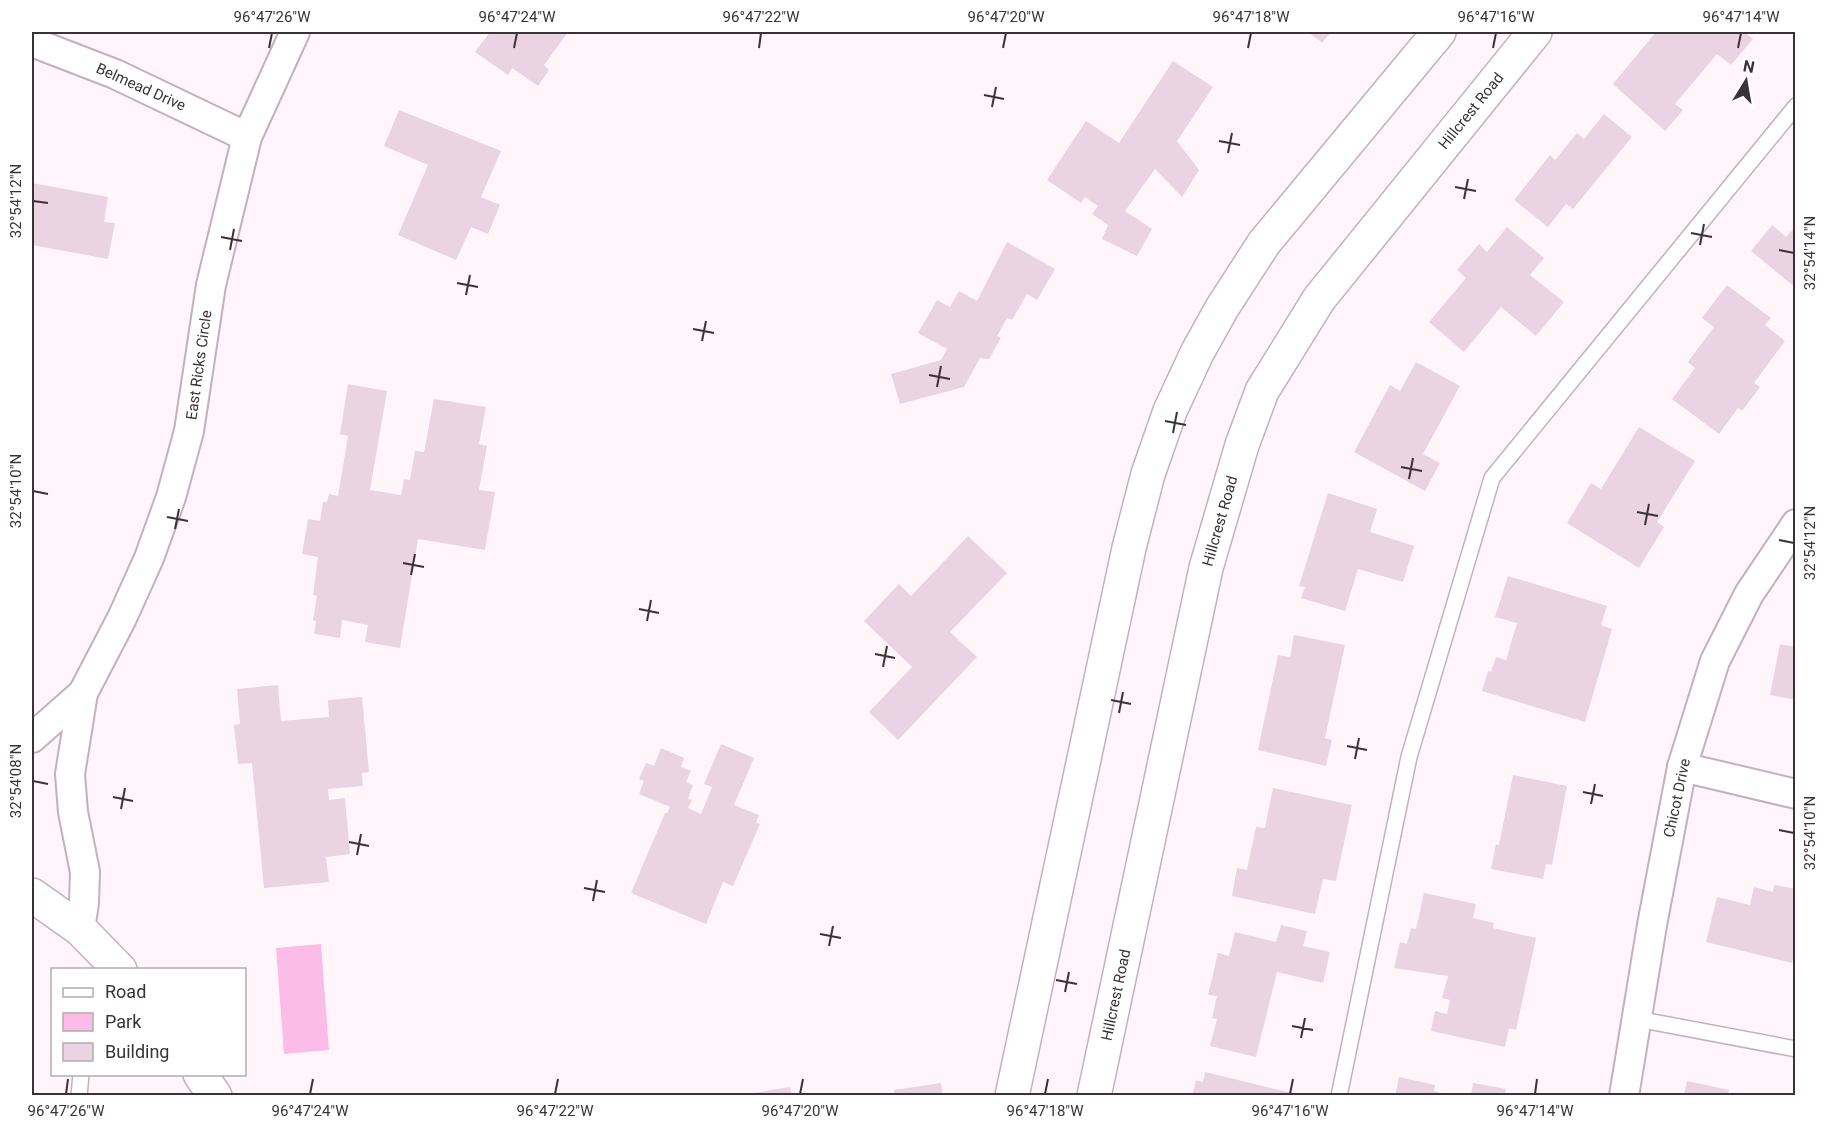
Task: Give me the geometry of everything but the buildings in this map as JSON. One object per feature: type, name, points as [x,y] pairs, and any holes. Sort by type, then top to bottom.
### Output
[{"type":"main road","points":[[1012,1095],[1129,548],[1148,474],[1170,411],[1197,353],[1222,308],[1264,243],[1439,32]]},
{"type":"main road","name":"Hillcrest Road","points":[[1094,1095],[1206,568],[1242,445],[1262,391],[1319,299],[1535,32]]},
{"type":"main road","points":[[32,895],[80,929],[119,968]]},
{"type":"main road","points":[[201,1076],[215,1095]]},
{"type":"street","name":"East Ricks Circle","points":[[80,929],[85,872],[73,812],[70,774],[82,693],[122,618],[149,558],[171,497],[189,431],[211,285],[247,137],[295,32]]},
{"type":"street","name":"Belmead Drive","points":[[32,42],[136,83],[247,137]]},
{"type":"street","name":"Chicot Drive","points":[[1624,1095],[1652,924],[1682,767],[1715,660],[1749,594],[1796,524]]},
{"type":"street","name":"East Ricks Circle","points":[[32,738],[82,693]]},
{"type":"street","points":[[1682,767],[1796,794]]},
{"type":"lane","points":[[1340,1095],[1409,757],[1492,478],[1796,106]]},
{"type":"lane","points":[[1637,1019],[1796,1048]]},
{"type":"lane","points":[[79,1095],[81,1076]]},
{"type":"green space","points":[[321,944],[329,1050],[284,1054],[276,948]]}]
